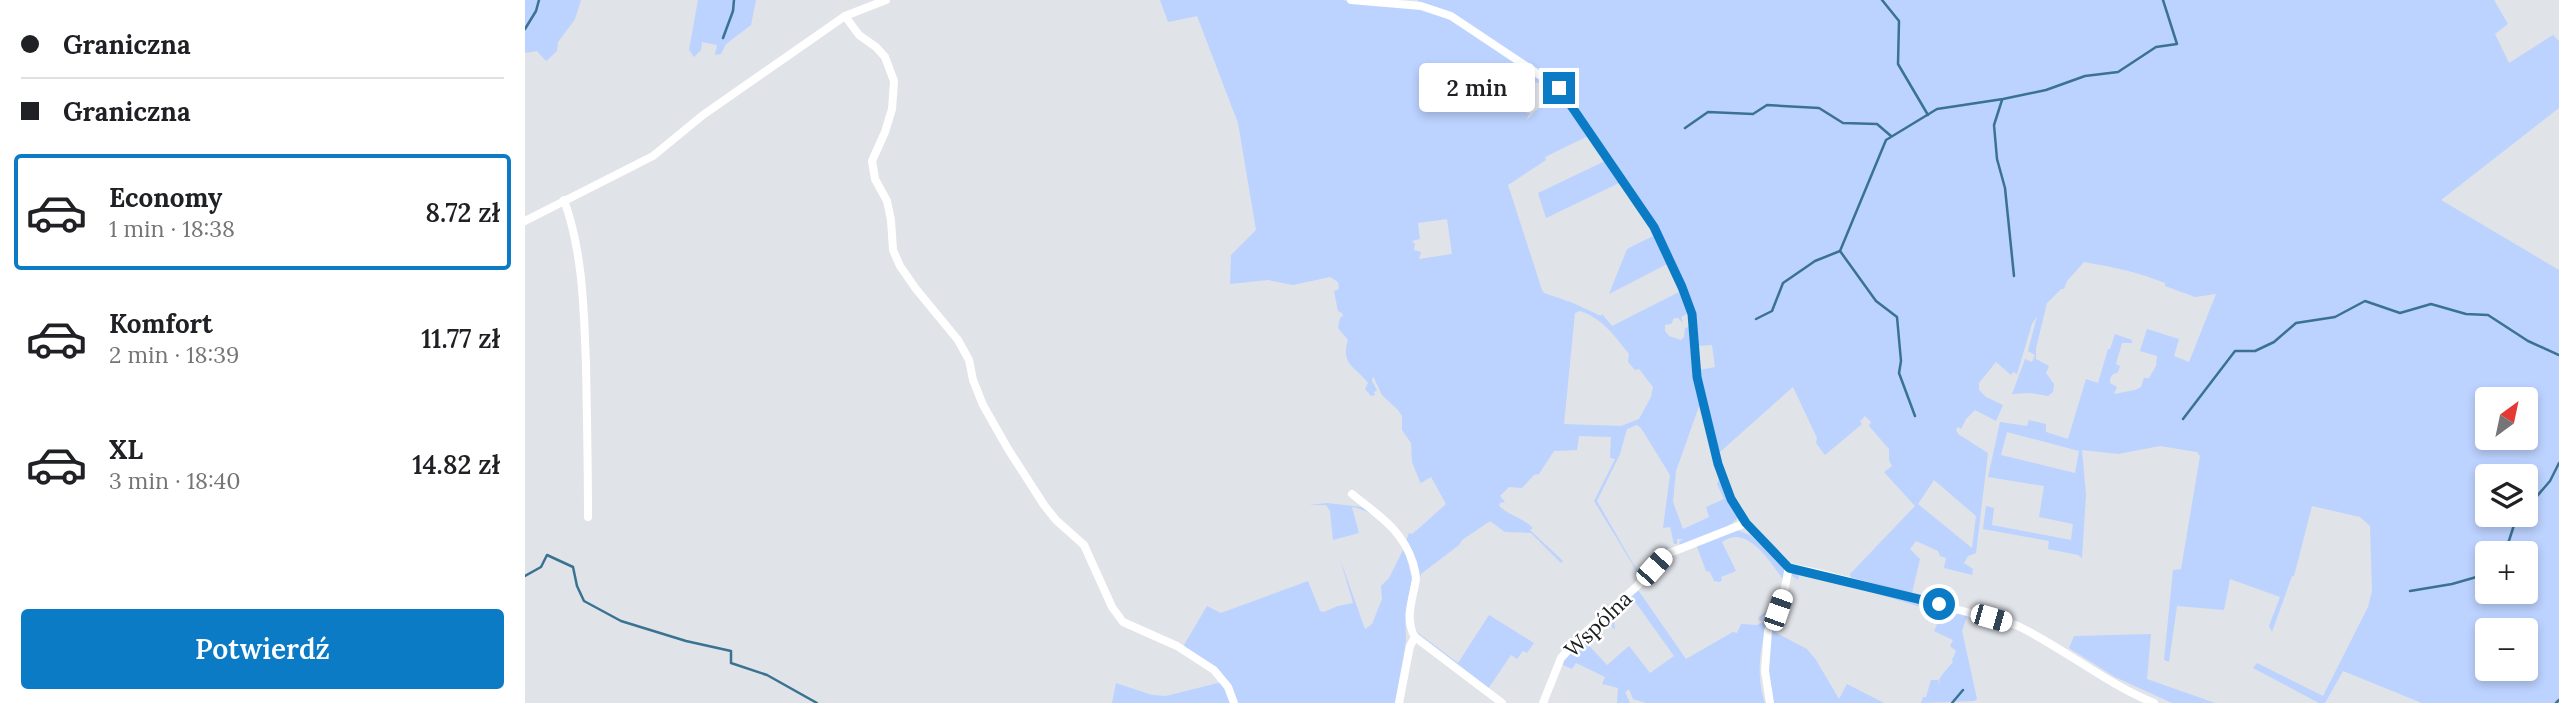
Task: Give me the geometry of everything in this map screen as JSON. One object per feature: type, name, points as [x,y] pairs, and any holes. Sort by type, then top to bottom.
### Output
[{"type":"street","points":[[525,221],[653,156],[703,115],[845,16],[886,0]]},
{"type":"street","points":[[1351,0],[1421,6],[1451,16],[1559,88],[1654,227],[1692,314],[1697,377],[1718,464],[1731,499],[1746,523],[1789,568],[1822,574],[2016,625],[2040,636],[2090,670],[2154,703]]},
{"type":"street","points":[[845,16],[859,35],[885,57],[894,81],[892,109],[872,161],[875,179],[887,201],[893,250],[900,266],[958,340],[969,360],[973,380],[983,405],[1008,449],[1044,505],[1056,520],[1084,545],[1112,607],[1123,622],[1177,646],[1214,670],[1228,687],[1234,703]]},
{"type":"street","points":[[564,200],[576,239],[584,304],[588,517]]},
{"type":"street","points":[[1352,494],[1397,530],[1408,548],[1416,575],[1409,612],[1411,630],[1415,637],[1436,650],[1502,703]]},
{"type":"street","name":"Wspólna","points":[[1543,703],[1561,658],[1667,554],[1746,523]]},
{"type":"street","points":[[1770,703],[1765,671],[1768,631],[1784,592],[1789,568]]},
{"type":"street","points":[[1399,703],[1410,646],[1415,637]]},
{"type":"shaded area","points":[[525,0],[581,0],[575,19],[558,42],[557,51],[546,61],[537,51],[525,53]]},
{"type":"shaded area","points":[[698,0],[756,0],[751,25],[726,44],[721,54],[715,55],[717,45],[702,42],[701,50],[694,57],[689,50]]},
{"type":"shaded area","points":[[1160,0],[1342,0],[1427,9],[1428,7],[1417,0],[2494,0],[2508,24],[2495,34],[2509,63],[2553,35],[2559,41],[2559,108],[2441,200],[2559,270],[2559,703],[2422,703],[2343,671],[2325,703],[2319,703],[2253,668],[2257,663],[2323,696],[2368,607],[2372,591],[2370,526],[2360,517],[2312,506],[2294,576],[2272,632],[2269,626],[2280,597],[2230,579],[2224,610],[2177,606],[2169,662],[2164,660],[2173,570],[2181,569],[2200,456],[2197,452],[2160,446],[2118,454],[2082,450],[2086,495],[2082,558],[2048,549],[2049,541],[1983,529],[1986,506],[1994,508],[1992,525],[2071,540],[2073,524],[2039,517],[2044,486],[1988,477],[2000,422],[2027,426],[2029,420],[2046,424],[2046,432],[2068,439],[2086,379],[2098,383],[2115,334],[2132,340],[2132,343],[2122,343],[2116,364],[2120,366],[2118,372],[2110,379],[2110,383],[2117,387],[2114,394],[2141,387],[2144,378],[2149,378],[2156,366],[2157,356],[2140,351],[2147,329],[2179,339],[2174,356],[2189,362],[2216,294],[2195,297],[2145,276],[2084,262],[2067,281],[2064,289],[2047,303],[2036,348],[2036,359],[2049,366],[2046,373],[2054,384],[2053,392],[2048,396],[2012,394],[2025,359],[2032,362],[2035,355],[2028,351],[2037,316],[2032,324],[2017,374],[2013,372],[2011,375],[1996,362],[1979,383],[1979,390],[1986,397],[2003,405],[1996,421],[1975,410],[1961,429],[1956,429],[1958,434],[1988,453],[1976,553],[1968,556],[1964,563],[1973,569],[1972,575],[1944,568],[1946,558],[1940,556],[1938,551],[1916,541],[1910,549],[1920,559],[1912,593],[1851,578],[1850,574],[1915,506],[1884,472],[1892,466],[1889,449],[1869,426],[1871,422],[1865,416],[1860,421],[1862,424],[1825,455],[1816,443],[1817,438],[1793,387],[1720,452],[1708,423],[1699,370],[1715,367],[1712,345],[1697,346],[1695,318],[1687,291],[1652,218],[1561,88],[1550,81],[1542,84],[1534,82],[1510,107],[1513,108],[1519,102],[1523,112],[1530,113],[1526,121],[1557,92],[1590,135],[1545,157],[1546,160],[1508,185],[1542,290],[1601,316],[1602,314],[1612,326],[1679,292],[1687,314],[1681,317],[1683,323],[1674,318],[1671,324],[1665,325],[1665,331],[1669,336],[1681,340],[1685,328],[1692,330],[1695,375],[1705,425],[1720,474],[1739,514],[1731,524],[1714,533],[1681,546],[1679,542],[1683,539],[1677,539],[1677,544],[1674,544],[1670,527],[1663,528],[1670,475],[1641,428],[1637,425],[1627,429],[1620,454],[1597,501],[1638,572],[1666,546],[1667,550],[1641,576],[1639,575],[1594,501],[1615,459],[1610,458],[1611,437],[1579,436],[1577,450],[1554,451],[1539,474],[1534,475],[1522,488],[1509,487],[1500,496],[1505,502],[1499,506],[1533,528],[1530,530],[1563,561],[1561,563],[1531,533],[1505,532],[1490,521],[1421,574],[1412,609],[1412,620],[1418,633],[1458,663],[1489,615],[1534,643],[1527,653],[1523,651],[1517,659],[1511,655],[1488,689],[1418,636],[1413,628],[1411,613],[1417,570],[1406,541],[1409,533],[1412,534],[1446,504],[1431,477],[1420,482],[1412,462],[1411,443],[1402,430],[1402,416],[1398,410],[1382,395],[1373,376],[1372,381],[1377,390],[1375,395],[1371,396],[1365,389],[1368,383],[1348,360],[1348,340],[1338,328],[1343,316],[1338,311],[1334,291],[1339,289],[1338,282],[1330,277],[1293,285],[1268,280],[1230,284],[1231,255],[1256,230],[1238,123],[1197,16],[1168,22]],"holes":[[[1447,219],[1452,254],[1419,259],[1421,252],[1414,250],[1415,244],[1412,241],[1420,239],[1418,223]],[[1580,311],[1608,328],[1629,354],[1628,362],[1635,370],[1639,369],[1653,387],[1651,397],[1639,419],[1621,426],[1564,424],[1575,313]],[[1699,406],[1719,480],[1717,484],[1724,499],[1706,507],[1709,517],[1683,529],[1673,502],[1676,471]],[[2007,432],[2079,451],[2075,473],[2001,455]],[[1934,480],[1976,516],[1972,548],[1918,504]]]},
{"type":"shaded area","points":[[1605,161],[1621,182],[1546,218],[1538,193]]},
{"type":"shaded area","points":[[1655,235],[1677,281],[1675,282],[1667,264],[1609,294],[1627,249]]},
{"type":"shaded area","points":[[1327,503],[1362,507],[1373,515],[1352,507],[1359,533],[1333,540],[1330,511],[1326,505],[1309,505]]},
{"type":"shaded area","points":[[1387,527],[1403,543],[1412,579],[1405,615],[1406,641],[1395,703],[1235,703],[1216,672],[1186,649],[1184,645],[1207,606],[1221,613],[1308,581],[1320,611],[1353,603],[1340,559],[1365,629],[1372,624],[1382,599],[1381,586],[1389,578],[1403,550]]},
{"type":"shaded area","points":[[1737,530],[1750,535],[1784,567],[1786,575],[1777,607],[1760,621],[1758,618],[1777,602],[1783,579],[1765,555],[1740,537],[1731,537],[1722,542],[1736,571],[1721,577],[1720,582],[1714,581],[1710,572],[1706,571],[1696,544]]},
{"type":"shaded area","points":[[1792,571],[1799,573],[1798,580],[1791,575],[1773,631],[1807,649],[1839,699],[1847,684],[1884,703],[1771,703],[1766,671],[1772,625]]},
{"type":"shaded area","points":[[1638,590],[1686,659],[1733,632],[1737,633],[1741,624],[1757,625],[1770,619],[1763,639],[1760,661],[1760,682],[1765,703],[1646,703],[1633,699],[1629,689],[1625,692],[1630,703],[1617,703],[1618,688],[1602,684],[1605,677],[1576,663],[1572,669],[1561,664],[1582,638],[1607,665],[1629,646],[1650,673],[1674,656],[1636,603],[1630,604],[1614,619],[1615,630],[1604,618]]},
{"type":"shaded area","points":[[1883,591],[1968,613],[1962,631],[1977,699],[1921,703],[1923,697],[1926,697],[1931,680],[1938,680],[1940,686],[1939,680],[1953,662],[1956,651],[1950,646],[1953,640],[1934,631],[1939,620],[1934,611],[1881,595]]},
{"type":"shaded area","points":[[2151,634],[2147,679],[2215,703],[2172,703],[2115,677],[2069,648],[2074,636]]},
{"type":"shaded area","points":[[1222,682],[1231,703],[1112,703],[1116,683],[1152,695],[1166,696]]},
{"type":"waterway","points":[[525,29],[539,0]]},
{"type":"waterway","points":[[723,38],[734,0]]},
{"type":"waterway","points":[[1882,0],[1899,21],[1898,64],[1928,115]]},
{"type":"waterway","points":[[1915,416],[1899,373],[1901,361],[1897,317],[1876,301],[1840,251],[1886,140],[1937,109],[2003,99],[2046,90],[2085,76],[2118,72],[2156,47],[2177,44],[2163,0]]},
{"type":"waterway","points":[[2002,100],[1994,125],[1997,159],[2005,188],[2014,276]]},
{"type":"waterway","points":[[1685,128],[1708,112],[1753,114],[1767,105],[1819,108],[1843,123],[1877,124],[1891,136]]},
{"type":"waterway","points":[[1756,319],[1772,311],[1783,283],[1815,261],[1840,251]]},
{"type":"waterway","points":[[2183,419],[2235,351],[2255,351],[2274,342],[2296,323],[2335,317],[2365,301],[2400,313],[2431,304],[2466,314],[2488,315],[2528,341],[2559,355]]},
{"type":"waterway","points":[[2538,495],[2550,481],[2559,463]]},
{"type":"waterway","points":[[2509,541],[2513,527]]},
{"type":"waterway","points":[[525,576],[541,567],[547,555],[573,567],[584,601],[621,621],[686,641],[731,651],[731,663],[767,675],[817,703]]},
{"type":"waterway","points":[[2410,591],[2475,577]]},
{"type":"waterway","points":[[1952,703],[1963,690]]},
{"type":"waterway","points":[[2556,703],[2559,700]]},
{"type":"route","points":[[1559,88],[1654,227],[1682,287],[1692,314],[1697,377],[1718,464],[1731,499],[1746,523],[1789,568],[1939,604]]}]
